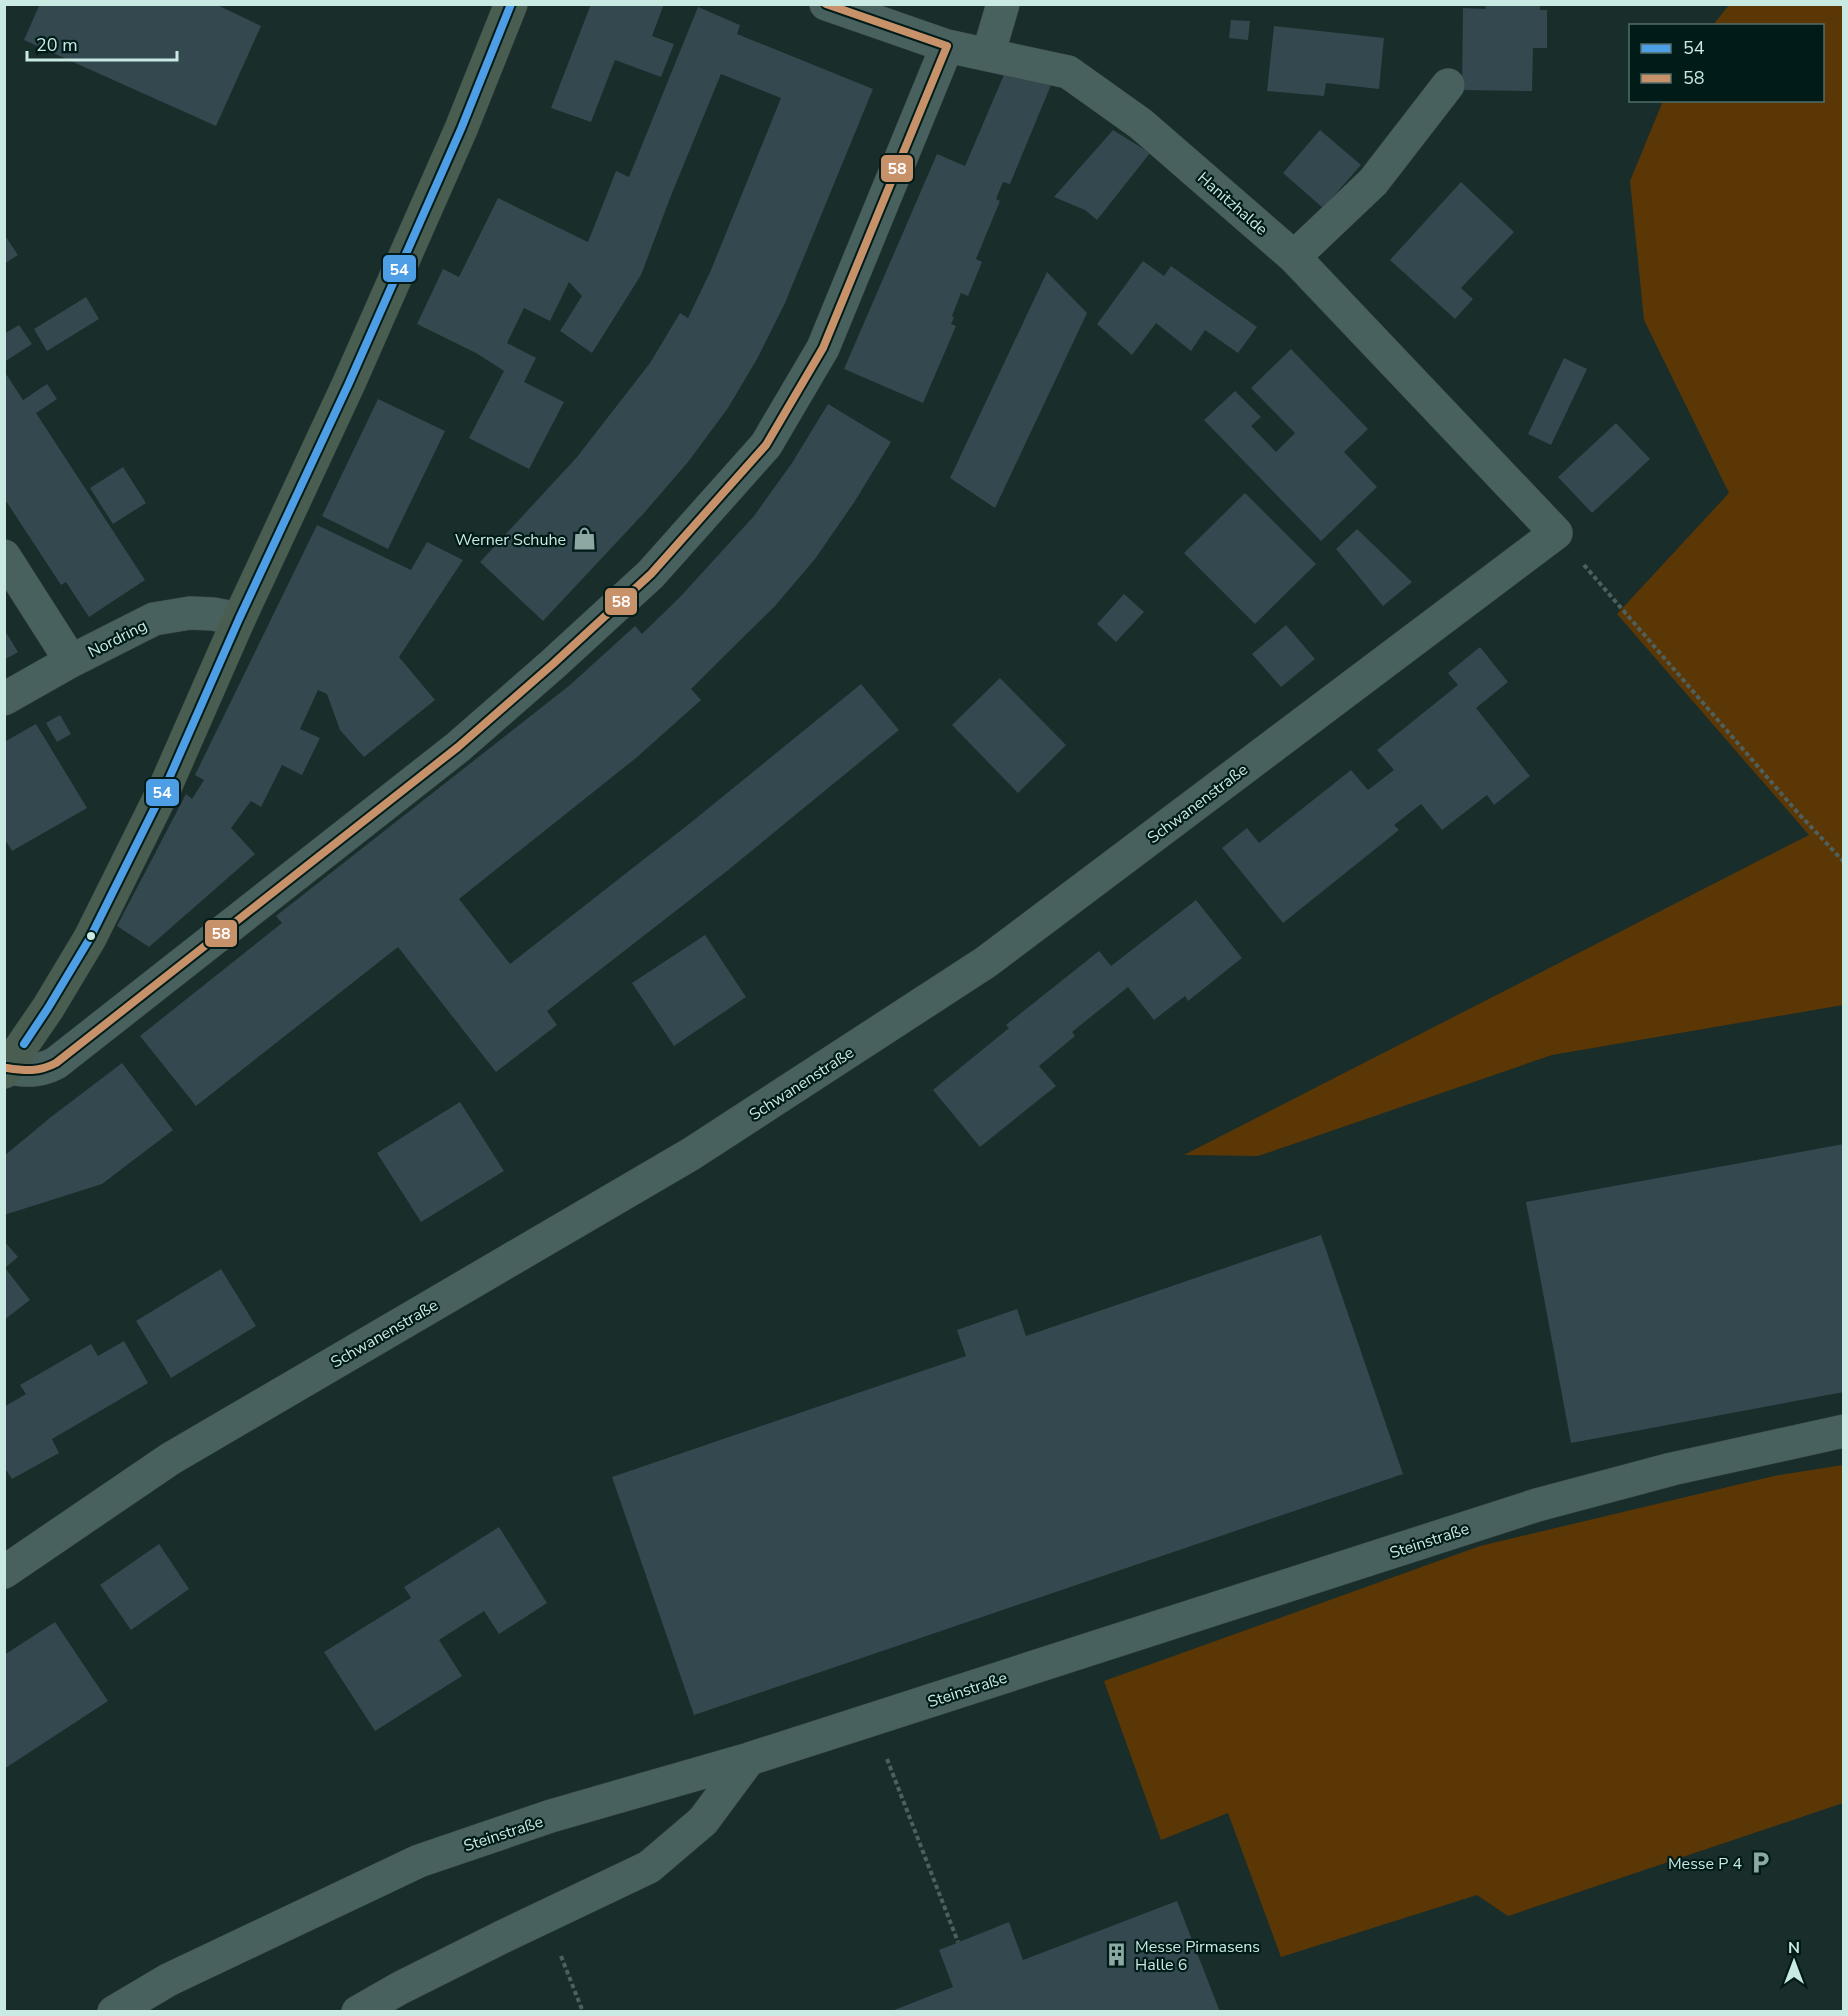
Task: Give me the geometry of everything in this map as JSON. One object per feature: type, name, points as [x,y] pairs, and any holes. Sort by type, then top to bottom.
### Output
[{"type":"main road","points":[[6,1070],[48,1008],[90,938],[167,783],[239,619],[363,352],[461,129],[511,4]]},
{"type":"street","name":"Hanitzhalde","points":[[826,4],[947,46],[1068,72],[1141,124],[1294,257],[1556,533]]},
{"type":"street","points":[[988,55],[1004,4]]},
{"type":"street","points":[[6,1070],[30,1071],[44,1069],[56,1063],[458,747],[651,574],[766,445],[823,348],[947,46]]},
{"type":"street","points":[[1294,257],[1373,182],[1448,85]]},
{"type":"street","name":"Schwanenstraße","points":[[4,1572],[170,1459],[690,1154],[986,962],[1556,533]]},
{"type":"street","points":[[4,556],[71,661]]},
{"type":"street","name":"Nordring","points":[[4,699],[71,661],[154,620],[190,613],[213,614],[239,619]]},
{"type":"street","name":"Steinstraße","points":[[114,2012],[168,1980],[419,1861],[551,1816],[749,1759],[1537,1505],[1672,1469],[1844,1431]]},
{"type":"street","points":[[358,2012],[400,1988],[502,1937],[649,1867],[702,1821],[749,1759]]},
{"type":"path","points":[[1556,533],[1798,813],[1844,862]]},
{"type":"path","points":[[870,1720],[911,1816],[958,1942]]},
{"type":"path","points":[[564,1963],[582,2012]]},
{"type":"shaded area","points":[[1729,5],[1843,5],[1843,1005],[1552,1055],[1258,1156],[1184,1155],[1809,835],[1617,614],[1729,493],[1644,320],[1630,181],[1663,102],[1824,102],[1824,24],[1714,24]]},
{"type":"shaded area","points":[[1843,1465],[1843,1803],[1508,1916],[1477,1895],[1281,1957],[1228,1813],[1161,1840],[1104,1681],[1480,1546],[1774,1476]]},
{"type":"building","points":[[35,4],[215,4],[261,26],[216,126],[24,40],[39,6]]},
{"type":"building","points":[[591,4],[664,4],[652,36],[674,44],[661,77],[615,60],[591,122],[551,108]]},
{"type":"building","points":[[1485,4],[1540,4],[1540,10],[1547,10],[1547,48],[1533,48],[1532,91],[1462,90],[1463,8],[1486,9]]},
{"type":"building","points":[[698,7],[740,25],[737,34],[873,89],[785,303],[757,359],[728,408],[688,462],[644,513],[543,621],[480,562],[577,457],[650,363],[680,313],[688,318],[711,270],[781,98],[721,74],[641,275],[592,353],[560,331],[582,296],[569,282],[550,321],[524,308],[507,343],[536,358],[524,382],[564,402],[529,469],[469,438],[504,371],[476,353],[417,324],[443,269],[459,277],[498,198],[588,242],[616,171],[629,177]]},
{"type":"building","points":[[1231,20],[1250,21],[1248,40],[1229,38]]},
{"type":"building","points":[[1274,26],[1384,38],[1379,89],[1326,83],[1324,96],[1267,91]]},
{"type":"building","points":[[1006,70],[1051,85],[1010,184],[1003,182],[996,199],[1000,201],[976,259],[982,262],[968,296],[961,293],[952,316],[954,317],[951,324],[956,326],[923,403],[844,369],[937,154],[965,166]]},
{"type":"building","points":[[1113,130],[1150,153],[1097,220],[1085,210],[1054,197]]},
{"type":"building","points":[[1320,130],[1361,165],[1323,208],[1283,173]]},
{"type":"building","points":[[1461,182],[1514,232],[1461,288],[1473,299],[1455,319],[1390,260]]},
{"type":"building","points":[[4,234],[18,255],[4,264]]},
{"type":"building","points":[[1143,261],[1164,276],[1171,266],[1257,327],[1238,353],[1205,330],[1191,351],[1156,323],[1132,355],[1097,324]]},
{"type":"building","points":[[1047,272],[1087,313],[995,508],[950,478]]},
{"type":"building","points":[[86,297],[99,319],[47,351],[34,329]]},
{"type":"building","points":[[19,325],[32,344],[4,362],[4,334]]},
{"type":"building","points":[[1291,349],[1368,429],[1344,452],[1377,487],[1321,541],[1204,420],[1235,391],[1261,417],[1251,426],[1276,452],[1295,433],[1251,388]]},
{"type":"building","points":[[1564,358],[1587,369],[1551,445],[1528,434]]},
{"type":"building","points":[[4,371],[23,400],[47,384],[57,399],[36,413],[145,580],[89,617],[66,582],[61,585],[4,498]]},
{"type":"building","points":[[378,399],[445,431],[388,549],[322,516]]},
{"type":"building","points":[[828,404],[891,442],[855,501],[815,559],[775,606],[691,689],[701,700],[636,758],[459,899],[510,964],[689,824],[861,684],[899,730],[727,871],[547,1011],[557,1025],[496,1072],[398,947],[196,1106],[140,1036],[282,923],[276,916],[570,685],[635,626],[642,634],[680,597],[754,516],[792,463]]},
{"type":"building","points":[[1616,423],[1650,459],[1592,513],[1558,477]]},
{"type":"building","points":[[123,467],[146,503],[113,524],[90,488]]},
{"type":"building","points":[[1245,493],[1316,564],[1255,624],[1184,553]]},
{"type":"building","points":[[317,525],[411,570],[427,542],[463,560],[399,657],[435,700],[364,757],[340,730],[327,694],[318,690],[300,729],[320,738],[302,775],[282,765],[261,807],[251,801],[231,828],[255,854],[149,947],[117,926],[186,794],[192,799],[204,780],[195,775]]},
{"type":"building","points":[[1357,529],[1412,582],[1383,606],[1336,549]]},
{"type":"building","points":[[1124,594],[1144,612],[1116,642],[1097,624]]},
{"type":"building","points":[[1286,625],[1315,659],[1281,687],[1252,654]]},
{"type":"building","points":[[4,629],[18,652],[4,660]]},
{"type":"building","points":[[1480,647],[1508,682],[1476,708],[1530,776],[1494,805],[1487,795],[1442,830],[1421,804],[1394,825],[1399,830],[1283,923],[1222,848],[1247,828],[1259,843],[1351,770],[1368,790],[1394,770],[1377,750],[1458,685],[1448,673]]},
{"type":"building","points":[[1000,678],[1066,745],[1018,793],[952,725]]},
{"type":"building","points":[[60,715],[71,734],[57,742],[46,723]]},
{"type":"building","points":[[36,724],[87,808],[12,851],[4,838],[4,742]]},
{"type":"building","points":[[1196,900],[1242,958],[1188,1001],[1185,996],[1154,1020],[1128,987],[1072,1032],[1075,1036],[1039,1066],[1056,1086],[980,1147],[933,1090],[1009,1028],[1006,1025],[1099,951],[1111,966]]},
{"type":"building","points":[[705,935],[746,997],[674,1046],[632,983]]},
{"type":"building","points":[[122,1063],[173,1130],[102,1184],[4,1215],[4,1156]]},
{"type":"building","points":[[460,1102],[504,1171],[421,1222],[377,1153]]},
{"type":"building","points":[[1844,1144],[1844,1392],[1571,1443],[1526,1202]]},
{"type":"building","points":[[1321,1235],[1403,1474],[694,1715],[612,1477],[966,1356],[957,1330],[1017,1309],[1026,1336]]},
{"type":"building","points":[[4,1241],[18,1257],[5,1268],[30,1300],[4,1320]]},
{"type":"building","points":[[221,1269],[256,1326],[171,1378],[136,1321]]},
{"type":"building","points":[[124,1341],[148,1383],[52,1439],[59,1453],[12,1479],[4,1467],[4,1407],[26,1394],[20,1385],[91,1344],[98,1356]]},
{"type":"building","points":[[499,1527],[547,1603],[499,1634],[484,1611],[439,1640],[462,1676],[375,1731],[324,1652],[411,1598],[404,1587]]},
{"type":"building","points":[[159,1544],[189,1589],[131,1630],[100,1585]]},
{"type":"building","points":[[55,1622],[108,1701],[4,1769],[4,1655]]},
{"type":"building","name":"Messe Pirmasens Halle 6","points":[[1177,1901],[1220,2012],[889,2012],[953,1987],[939,1950],[1009,1922],[1023,1960]]},
{"type":"transit line","name":"54","points":[[24,1044],[90,938],[167,783],[239,619],[349,383],[461,129],[511,4]]},
{"type":"transit line","name":"58","points":[[7,1068],[32,1070],[56,1063],[458,747],[651,574],[766,445],[823,348],[947,46],[826,4]]},
{"type":"place","name":"Werner Schuhe","points":[[584,539]]},
{"type":"place","name":"Messe P 4","points":[[1760,1863]]},
{"type":"place","name":"Messe Pirmasens Halle 6","points":[[1117,1955]]}]
